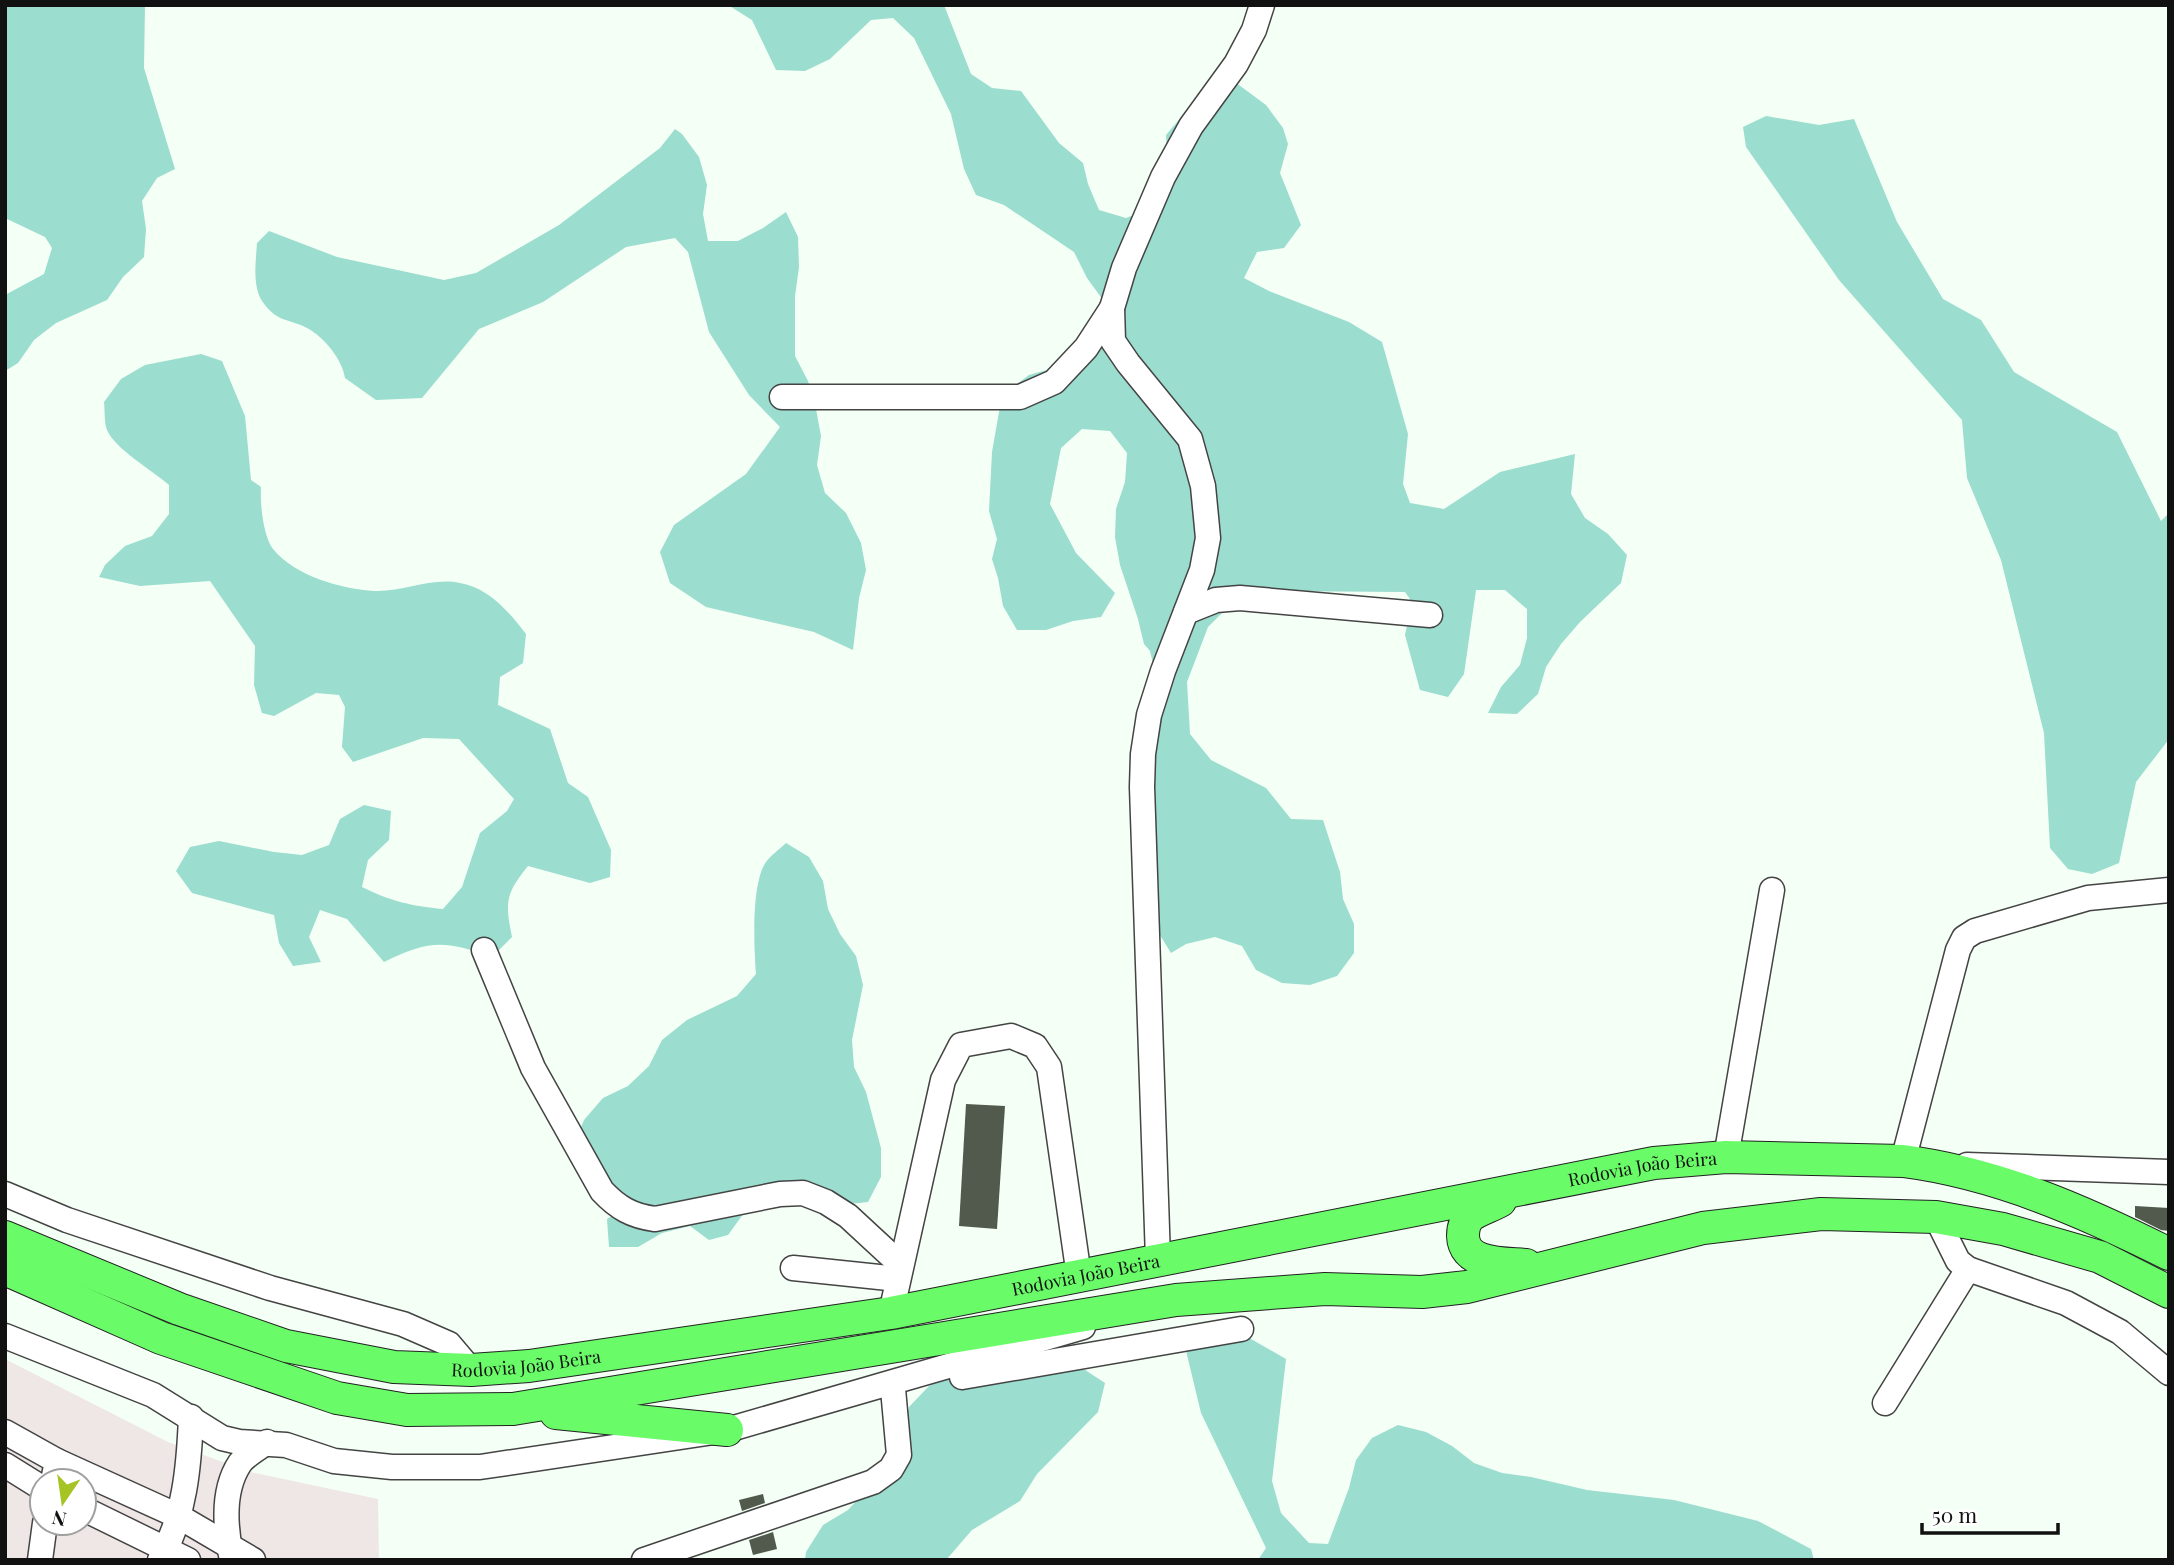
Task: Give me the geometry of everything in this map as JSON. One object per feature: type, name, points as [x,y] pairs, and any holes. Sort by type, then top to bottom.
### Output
[{"type":"main road","name":"Rodovia João Beira","points":[[5,1237],[179,1310],[286,1346],[394,1367],[471,1370],[529,1366],[891,1313],[1654,1163],[1726,1157],[1912,1162],[2026,1190],[2119,1229],[2169,1254]]},
{"type":"main road","points":[[1523,1190],[1469,1217],[1462,1229],[1463,1244],[1474,1257],[1491,1262],[1548,1267]]},
{"type":"main road","points":[[513,1409],[1176,1300],[1325,1289],[1422,1292],[1467,1287],[1703,1228],[1821,1214],[1936,1217],[2003,1229],[2100,1257],[2169,1292]]},
{"type":"main road","points":[[5,1269],[161,1338],[337,1398],[407,1410],[513,1409],[727,1430]]},
{"type":"street","points":[[782,397],[1020,397],[1054,382],[1086,348],[1112,308],[1124,268],[1163,177],[1191,126],[1236,64],[1254,30],[1262,5]]},
{"type":"street","points":[[1112,308],[1113,341],[1190,439],[1203,486],[1208,538],[1202,570],[1149,715],[1143,754],[1158,1259]]},
{"type":"street","points":[[1186,612],[1216,600],[1240,598],[1430,615]]},
{"type":"street","points":[[1726,1157],[1772,890]]},
{"type":"street","points":[[2169,890],[2088,898],[1975,931],[1964,939],[1958,950],[1912,1162],[2169,1172]]},
{"type":"street","points":[[484,950],[533,1068],[602,1191],[615,1205],[635,1216],[655,1219],[780,1194],[803,1193],[826,1202],[848,1216],[900,1272]]},
{"type":"street","points":[[891,1313],[943,1080],[961,1045],[1012,1036],[1035,1046],[1049,1067],[1079,1276]]},
{"type":"street","points":[[5,1194],[66,1220],[270,1288],[403,1324],[449,1344],[471,1370]]},
{"type":"street","points":[[1936,1217],[1958,1261],[1968,1269],[2066,1303],[2120,1332],[2167,1368]]},
{"type":"street","points":[[2100,1257],[2169,1306]]},
{"type":"street","points":[[793,1268],[900,1272]]},
{"type":"street","points":[[1885,1403],[1968,1269]]},
{"type":"street","points":[[5,1336],[153,1395],[222,1438],[239,1442],[286,1445],[334,1461],[392,1467],[480,1467],[727,1430],[1176,1300]]},
{"type":"street","points":[[847,1397],[1241,1329]]},
{"type":"street","points":[[644,1560],[873,1482],[891,1469],[899,1455],[893,1389]]},
{"type":"street","points":[[98,1517],[171,1556],[186,1485],[191,1417]]},
{"type":"street","points":[[5,1432],[50,1467]]},
{"type":"street","points":[[230,1552],[225,1508],[231,1484],[241,1462],[267,1442]]},
{"type":"street","points":[[5,1465],[28,1479]]},
{"type":"street","points":[[98,1487],[178,1516],[230,1552],[253,1560]]},
{"type":"street","points":[[40,1560],[43,1537]]},
{"type":"shaded area","points":[[5,5],[145,5],[144,68],[175,169],[157,178],[142,201],[146,229],[144,257],[123,277],[107,300],[56,323],[34,340],[18,363],[5,371],[5,295],[44,274],[52,248],[45,237],[5,218]]},
{"type":"shaded area","points":[[728,5],[944,5],[971,74],[992,88],[1021,91],[1059,143],[1083,163],[1099,210],[1126,218],[1154,207],[1167,152],[1166,135],[1220,71],[1266,105],[1283,128],[1288,144],[1280,173],[1301,225],[1284,248],[1257,252],[1244,278],[1269,291],[1349,322],[1382,342],[1408,434],[1403,484],[1410,503],[1444,509],[1500,472],[1575,454],[1571,494],[1585,518],[1608,534],[1627,555],[1621,583],[1561,644],[1546,667],[1538,694],[1517,714],[1488,713],[1501,687],[1520,665],[1527,638],[1527,609],[1505,590],[1476,590],[1464,674],[1448,697],[1420,690],[1405,635],[1411,607],[1405,592],[1263,591],[1233,602],[1208,627],[1187,682],[1190,734],[1211,760],[1266,788],[1291,819],[1323,820],[1340,872],[1343,899],[1354,924],[1354,953],[1337,976],[1310,985],[1282,983],[1256,970],[1242,946],[1215,937],[1186,944],[1171,953],[1134,893],[1156,676],[1120,565],[1115,537],[1116,509],[1125,482],[1127,453],[1110,431],[1082,429],[1061,448],[1050,504],[1076,553],[1115,593],[1101,617],[1073,621],[1046,630],[1017,630],[1003,606],[992,559],[997,539],[989,511],[992,452],[1002,395],[1029,375],[1057,367],[1080,350],[1103,300],[1087,278],[1074,252],[1004,205],[976,195],[964,169],[951,114],[914,38],[893,18],[871,20],[830,59],[805,71],[776,70],[752,20]]},
{"type":"shaded area","points":[[1766,116],[1819,125],[1854,119],[1897,222],[1943,299],[1981,320],[2014,372],[2117,432],[2161,521],[2169,513],[2169,739],[2136,782],[2119,863],[2092,874],[2068,869],[2050,848],[2044,733],[2001,560],[1967,478],[1962,420],[1839,280],[1746,147],[1743,127]]},
{"type":"shaded area","points":[[675,129],[699,157],[707,185],[703,214],[708,241],[738,241],[786,212],[798,237],[795,356],[808,381],[816,409],[821,436],[817,465],[825,493],[846,513],[861,543],[866,570],[859,598],[853,650],[814,632],[706,607],[670,583],[660,552],[674,525],[746,474],[780,427],[749,395],[709,332],[688,252],[675,238],[626,247],[543,302],[479,329],[422,398],[376,400],[345,378],[336,356],[320,337],[307,328],[273,313],[259,295],[255,272],[257,243],[269,231],[337,257],[444,280],[476,273],[559,225],[660,148]]},
{"type":"shaded area","points":[[201,354],[222,361],[245,416],[251,480],[261,487],[267,536],[273,549],[282,558],[306,574],[362,590],[386,591],[439,582],[470,586],[498,602],[526,634],[523,663],[500,677],[498,705],[550,729],[568,783],[588,797],[611,850],[610,877],[590,883],[528,866],[515,884],[509,899],[508,916],[512,937],[492,957],[448,945],[437,945],[425,946],[384,962],[347,919],[320,910],[309,937],[321,962],[293,966],[279,943],[274,915],[192,893],[176,871],[190,847],[219,841],[302,855],[329,845],[340,819],[364,805],[391,811],[389,840],[368,860],[362,887],[401,902],[443,909],[462,887],[480,833],[507,811],[514,799],[459,739],[423,738],[353,762],[342,747],[345,707],[339,695],[316,693],[274,716],[262,713],[254,685],[255,646],[210,581],[140,586],[99,577],[105,565],[125,546],[152,536],[169,514],[169,485],[111,437],[106,427],[104,402],[121,379],[145,365]]},
{"type":"shaded area","points":[[786,843],[809,857],[823,881],[828,909],[840,934],[856,956],[863,985],[852,1040],[854,1067],[866,1092],[881,1148],[881,1177],[868,1202],[840,1205],[762,1188],[728,1235],[709,1240],[690,1226],[662,1233],[638,1247],[609,1247],[607,1219],[630,1205],[573,1146],[584,1120],[603,1098],[628,1086],[649,1066],[662,1040],[687,1020],[737,996],[756,974],[755,916],[758,885],[766,862]]},
{"type":"shaded area","points":[[1230,1327],[1286,1359],[1272,1481],[1281,1513],[1309,1543],[1328,1544],[1349,1488],[1356,1460],[1372,1438],[1398,1425],[1426,1432],[1452,1446],[1474,1463],[1502,1473],[1587,1490],[1674,1500],[1758,1521],[1811,1549],[1814,1560],[1258,1560],[1266,1548],[1201,1413],[1182,1334]]},
{"type":"shaded area","points":[[5,1359],[168,1442],[250,1472],[378,1499],[379,1560],[5,1560]]},
{"type":"shaded area","points":[[1079,1366],[1105,1383],[1098,1412],[1037,1474],[1020,1501],[972,1530],[946,1560],[805,1560],[806,1552],[823,1525],[848,1510],[899,1455],[909,1407],[929,1386],[953,1371]]},
{"type":"building","points":[[966,1104],[1005,1106],[997,1229],[959,1226]]},
{"type":"building","points":[[2135,1206],[2169,1208],[2169,1231],[2161,1230],[2135,1217]]},
{"type":"building","points":[[763,1494],[765,1503],[742,1511],[739,1500]]},
{"type":"building","points":[[773,1532],[777,1549],[753,1555],[749,1540]]}]
